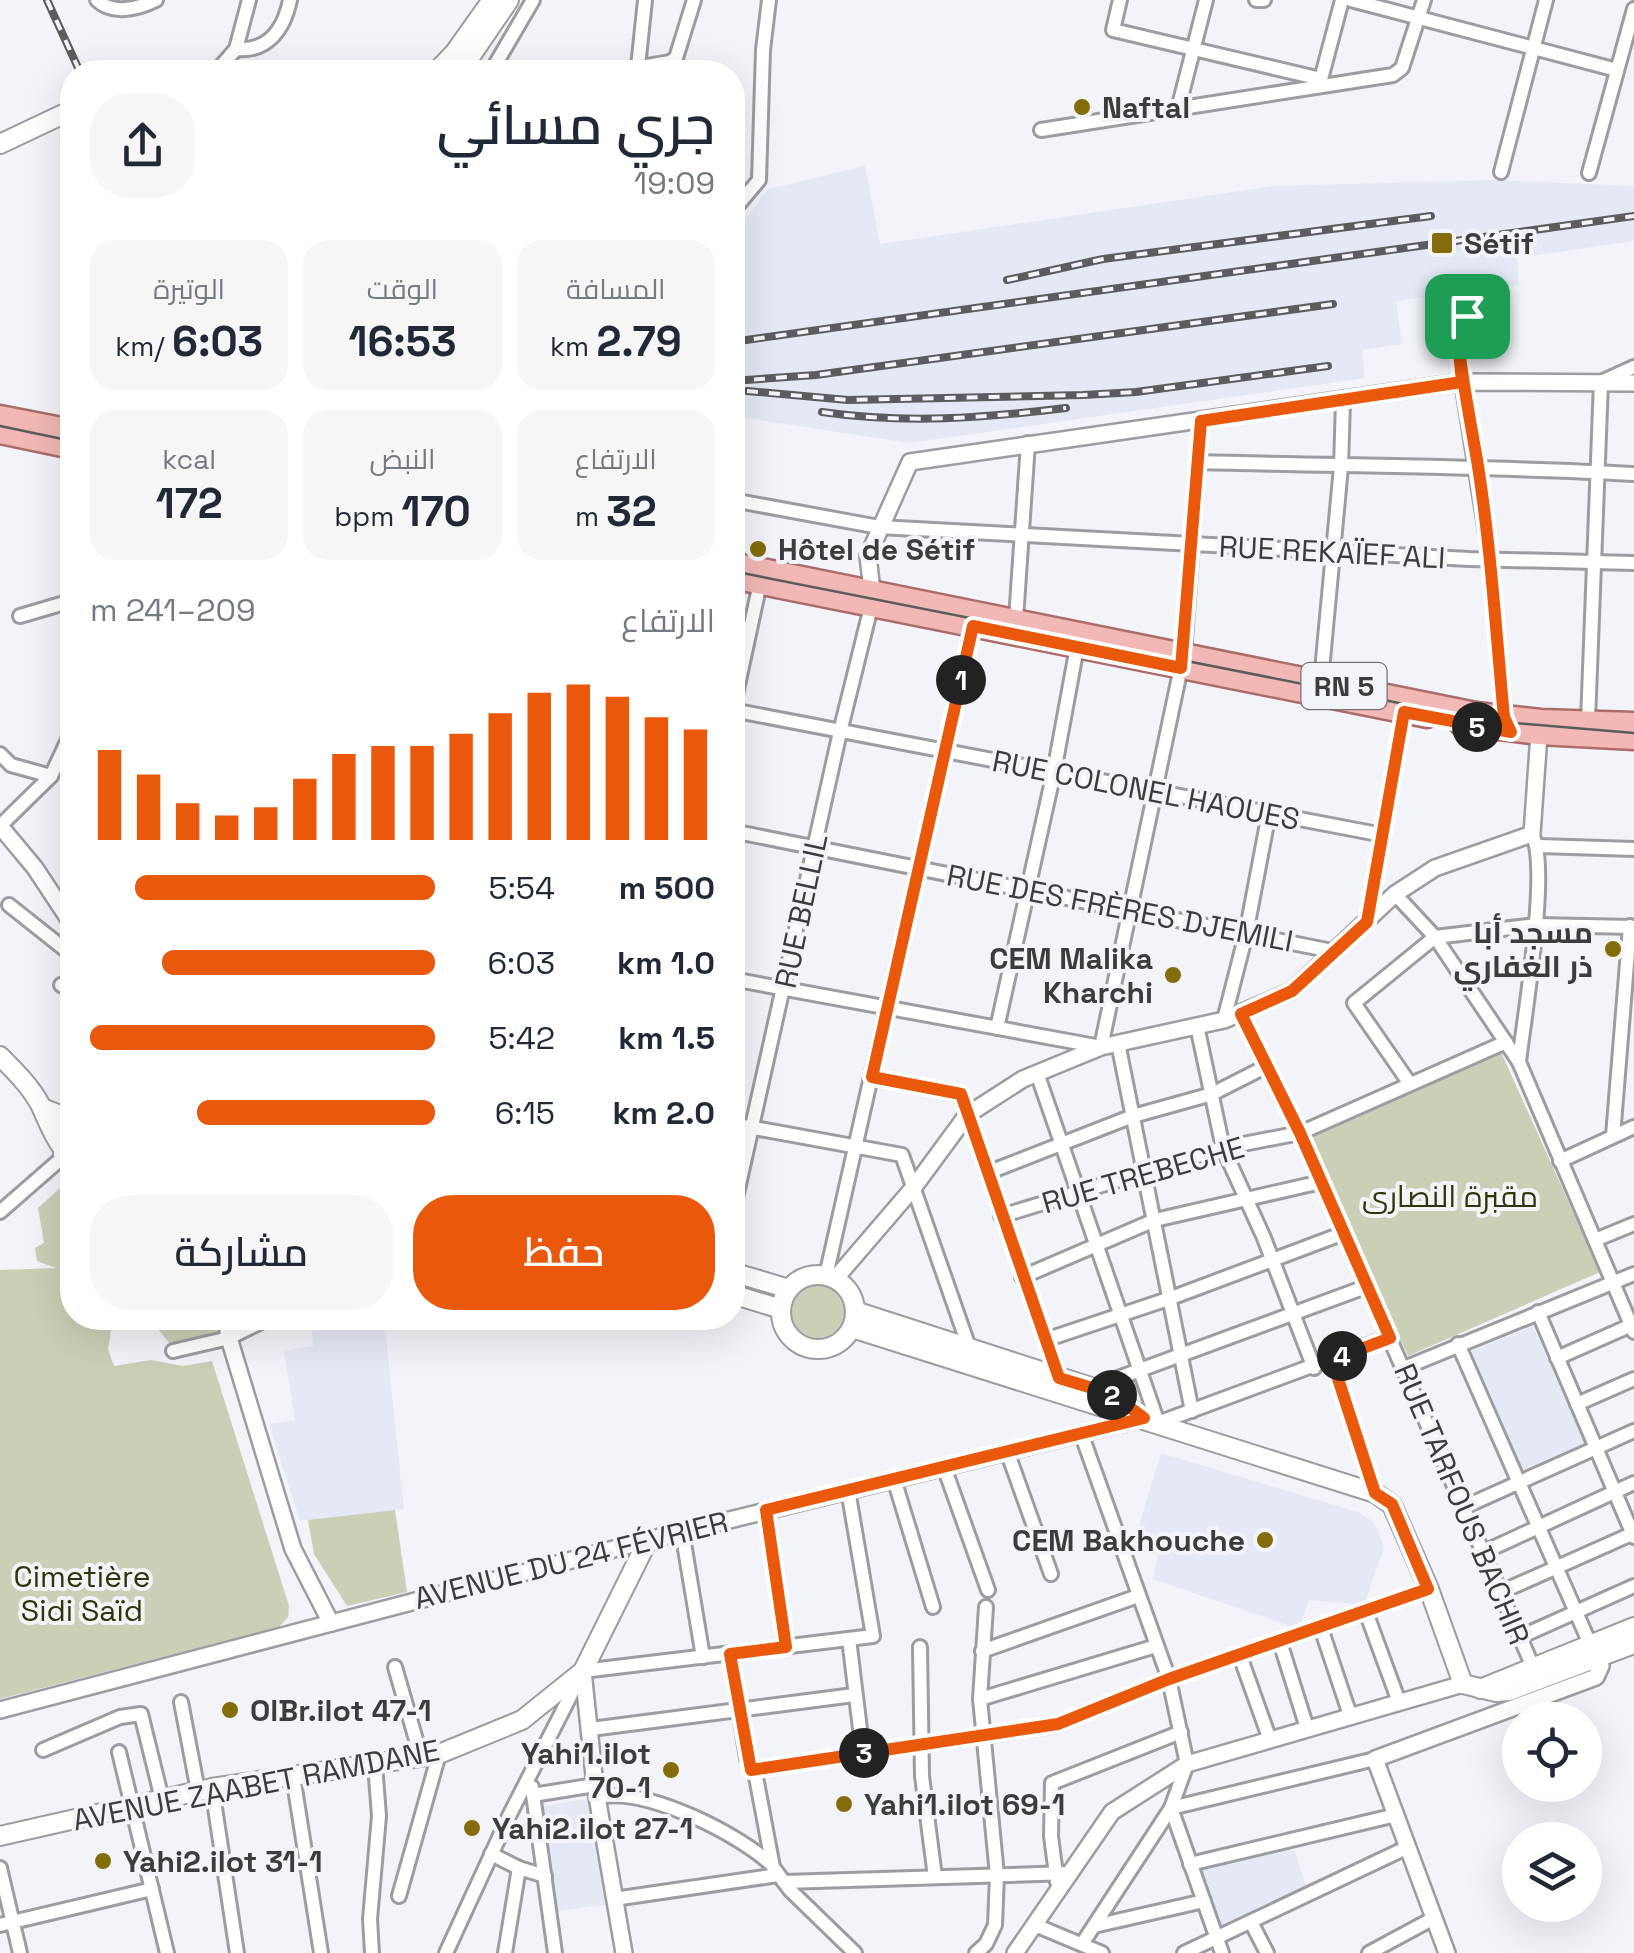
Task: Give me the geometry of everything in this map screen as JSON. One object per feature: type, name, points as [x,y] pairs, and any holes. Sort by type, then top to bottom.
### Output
[{"type":"main road","points":[[446,60],[480,21],[492,0]]},
{"type":"main road","points":[[472,60],[509,0]]},
{"type":"main road","points":[[0,144],[60,116]]},
{"type":"main road","points":[[0,158],[60,130]]},
{"type":"main road","points":[[0,416],[60,428]]},
{"type":"main road","points":[[0,433],[60,446]]},
{"type":"main road","name":"RN 5","points":[[745,567],[973,626],[1077,647],[1321,681],[1539,734],[1634,739]]},
{"type":"main road","name":"RN 5","points":[[745,580],[1016,620],[1404,712],[1507,724],[1634,723]]},
{"type":"main road","points":[[0,1056],[22,1077],[42,1108],[60,1115]]},
{"type":"main road","points":[[745,1276],[788,1289]]},
{"type":"main road","points":[[805,1277],[831,1278],[850,1293],[854,1320],[839,1343],[810,1348],[793,1340],[781,1309],[788,1289],[805,1277]]},
{"type":"main road","points":[[745,1298],[781,1309]]},
{"type":"main road","points":[[854,1320],[1061,1385],[1151,1420],[1375,1493],[1392,1504],[1471,1687]]},
{"type":"main road","points":[[1061,1385],[1112,1394],[1151,1420]]},
{"type":"main road","name":"AVENUE ZAABET RAMDANE","points":[[0,1836],[205,1789],[430,1756],[522,1720],[583,1671],[648,1540]]},
{"type":"main road","points":[[1471,1687],[1509,1691],[1634,1627]]},
{"type":"main road","points":[[1471,1687],[1594,1650],[1634,1644]]},
{"type":"street","points":[[97,0],[108,8],[156,0]]},
{"type":"street","points":[[227,60],[236,50],[249,0]]},
{"type":"street","points":[[236,50],[253,50],[270,39],[285,18],[290,0]]},
{"type":"street","points":[[498,60],[533,0]]},
{"type":"street","points":[[633,60],[645,0]]},
{"type":"street","points":[[673,60],[681,52],[694,0]]},
{"type":"street","points":[[745,197],[759,180],[763,50],[769,0]]},
{"type":"street","points":[[1120,0],[1112,30],[1320,82]]},
{"type":"street","points":[[1178,109],[1206,0]]},
{"type":"street","points":[[1320,82],[1342,0]]},
{"type":"street","points":[[1351,0],[1618,70]]},
{"type":"street","points":[[1040,130],[1320,82],[1393,75],[1402,68],[1424,0]]},
{"type":"street","points":[[1501,172],[1546,0]]},
{"type":"street","points":[[1588,173],[1634,10]]},
{"type":"street","points":[[1456,322],[1490,558],[1507,724]]},
{"type":"street","points":[[1601,382],[1634,366]]},
{"type":"street","points":[[872,599],[868,556],[910,462],[1462,382],[1634,383]]},
{"type":"street","points":[[1588,721],[1601,382]]},
{"type":"street","points":[[1321,681],[1341,468],[1343,401]]},
{"type":"street","points":[[1101,1046],[1182,661],[1201,421]]},
{"type":"street","points":[[1016,620],[1028,442]]},
{"type":"street","points":[[1198,462],[1341,468],[1478,465],[1634,474]]},
{"type":"street","name":"RUE REKAÏEF ALI","points":[[745,502],[880,527],[1332,552],[1634,563]]},
{"type":"street","points":[[745,654],[760,583]]},
{"type":"street","name":"RUE BELLIL","points":[[745,1161],[872,599]]},
{"type":"street","points":[[20,616],[60,604]]},
{"type":"street","points":[[831,1278],[856,1148],[973,626]]},
{"type":"street","points":[[997,1028],[1054,772],[1077,647]]},
{"type":"street","points":[[1367,922],[1404,712]]},
{"type":"street","name":"RUE COLONEL HAOUES","points":[[745,713],[1382,835]]},
{"type":"street","points":[[1519,1062],[1536,925],[1539,734]]},
{"type":"street","points":[[0,754],[11,765],[51,776]]},
{"type":"street","points":[[60,757],[51,776],[0,826],[60,906]]},
{"type":"street","points":[[1224,1020],[1246,934],[1269,814]]},
{"type":"street","name":"RUE DES FRÈRES DJEMILI","points":[[745,834],[1332,951]]},
{"type":"street","points":[[831,1278],[914,1187],[967,1115],[1037,1073],[1101,1046],[1224,1020],[1292,991],[1395,894],[1435,868],[1536,840],[1634,848]]},
{"type":"street","points":[[1395,894],[1435,937],[1519,1062],[1633,1327],[1557,1358]]},
{"type":"street","points":[[10,906],[60,946]]},
{"type":"street","points":[[1410,1084],[1354,1003],[1435,937],[1536,925],[1632,926],[1613,1136]]},
{"type":"street","points":[[745,981],[1101,1046]]},
{"type":"street","name":"RUE TARFOUS BACHIR","points":[[1241,1014],[1322,1182],[1533,1667]]},
{"type":"street","points":[[1198,1026],[1224,1148],[1314,1368]]},
{"type":"street","name":"RUE TREBECHE","points":[[1001,1216],[1224,1148],[1300,1133],[1506,1042]]},
{"type":"street","points":[[1118,1043],[1192,1410]]},
{"type":"street","points":[[987,1174],[1133,1116],[1212,1094],[1267,1066]]},
{"type":"street","points":[[1037,1073],[1122,1313],[1151,1420],[1192,1410],[1390,1338]]},
{"type":"street","points":[[872,1077],[961,1094],[1061,1385]]},
{"type":"street","points":[[745,1126],[902,1155],[972,1358]]},
{"type":"street","points":[[1560,1162],[1634,1126]]},
{"type":"street","points":[[0,1212],[60,1156]]},
{"type":"street","points":[[1022,1276],[1155,1220],[1322,1182]]},
{"type":"street","points":[[1595,1240],[1634,1224]]},
{"type":"street","points":[[1045,1340],[1344,1233]]},
{"type":"street","points":[[1404,1368],[1634,1274]]},
{"type":"street","points":[[1091,1388],[1368,1286]]},
{"type":"street","points":[[1501,1592],[1634,1535],[1538,1312]]},
{"type":"street","points":[[227,1330],[293,1550],[332,1623]]},
{"type":"street","points":[[173,1351],[228,1338],[244,1330]]},
{"type":"street","points":[[1171,1808],[1376,1759],[1596,1677],[1601,1666],[1458,1344]]},
{"type":"street","points":[[1332,1360],[1375,1493]]},
{"type":"street","points":[[1576,1404],[1634,1379]]},
{"type":"street","name":"AVENUE DU 24 FÉVRIER","points":[[0,1710],[682,1531],[1151,1420]]},
{"type":"street","points":[[1464,1507],[1634,1431]]},
{"type":"street","points":[[1081,1434],[1169,1679],[1188,1764],[1171,1808],[1082,1944]]},
{"type":"street","points":[[1007,1452],[1050,1574]]},
{"type":"street","points":[[944,1467],[988,1590]]},
{"type":"street","points":[[894,1479],[933,1607]]},
{"type":"street","points":[[1484,1552],[1634,1484]]},
{"type":"street","points":[[583,1671],[873,1636],[848,1490]]},
{"type":"street","points":[[766,1510],[786,1647]]},
{"type":"street","points":[[682,1531],[704,1657]]},
{"type":"street","points":[[1520,1637],[1634,1586]]},
{"type":"street","points":[[751,1770],[1058,1724],[1169,1679],[1428,1589]]},
{"type":"street","points":[[982,1651],[1138,1596]]},
{"type":"street","points":[[976,1953],[986,1944],[995,1925],[998,1875],[980,1698],[986,1607]]},
{"type":"street","points":[[1366,1612],[1399,1702]]},
{"type":"street","points":[[1321,1628],[1350,1716]]},
{"type":"street","points":[[849,1639],[860,1728]]},
{"type":"street","points":[[1280,1642],[1307,1728]]},
{"type":"street","points":[[920,1646],[920,1745],[934,1877]]},
{"type":"street","points":[[980,1698],[1156,1646]]},
{"type":"street","points":[[730,1654],[751,1770],[756,1777],[778,1874]]},
{"type":"street","points":[[1240,1656],[1270,1740]]},
{"type":"street","points":[[395,1667],[430,1756],[399,1896]]},
{"type":"street","points":[[583,1671],[595,1785],[624,1953]]},
{"type":"street","points":[[446,1953],[583,1671]]},
{"type":"street","points":[[1015,1953],[1061,1879],[1112,1812],[1188,1764],[1399,1702],[1471,1687]]},
{"type":"street","points":[[591,1729],[854,1695]]},
{"type":"street","points":[[181,1702],[205,1789],[237,1953]]},
{"type":"street","points":[[43,1750],[120,1717],[140,1714],[162,1798]]},
{"type":"street","points":[[1061,1879],[1051,1836],[1052,1784],[1181,1732]]},
{"type":"street","points":[[119,1752],[167,1953]]},
{"type":"street","points":[[1376,1759],[1447,1953]]},
{"type":"street","points":[[372,1953],[370,1920],[380,1816],[375,1764]]},
{"type":"street","points":[[292,1776],[321,1953]]},
{"type":"street","points":[[529,1776],[554,1953]]},
{"type":"street","points":[[533,1795],[595,1785]]},
{"type":"street","points":[[595,1785],[604,1796],[640,1798],[752,1847],[855,1953]]},
{"type":"street","points":[[1171,1808],[1222,1953]]},
{"type":"street","points":[[1190,1864],[1396,1814]]},
{"type":"street","points":[[1184,1953],[1408,1847]]},
{"type":"street","points":[[492,1854],[545,1876]]},
{"type":"street","points":[[0,1868],[6,1924],[20,1953]]},
{"type":"street","points":[[505,1953],[519,1868]]},
{"type":"street","points":[[614,1899],[778,1874],[1061,1879]]},
{"type":"street","points":[[6,1924],[152,1889]]},
{"type":"street","points":[[1094,1926],[1204,1901]]},
{"type":"street","points":[[1369,1953],[1434,1918]]},
{"type":"street","points":[[1251,1922],[1267,1953]]},
{"type":"street","points":[[1034,1925],[1102,1953]]},
{"type":"shaded area","points":[[865,166],[880,244],[1274,186],[1495,180],[1634,186],[1634,241],[1517,258],[1519,285],[1396,301],[1402,344],[1362,350],[1365,378],[909,443],[745,418],[745,220],[768,189]]},
{"type":"shaded area","points":[[1533,1326],[1586,1446],[1519,1475],[1467,1353]]},
{"type":"shaded area","points":[[312,1330],[385,1330],[404,1509],[300,1521],[269,1424],[295,1420],[284,1351],[313,1346]]},
{"type":"shaded area","name":"CEM Bakhouche","points":[[1161,1453],[1358,1512],[1374,1522],[1384,1547],[1364,1605],[1309,1600],[1299,1629],[1152,1579],[1161,1545],[1136,1536]]},
{"type":"shaded area","points":[[592,1798],[609,1904],[558,1911],[543,1806]]},
{"type":"shaded area","points":[[1287,1846],[1295,1852],[1307,1889],[1221,1930],[1200,1869]]},
{"type":"green space","name":"مقبرة النصارى","points":[[1501,1052],[1600,1272],[1408,1356],[1308,1137]]},
{"type":"green space","name":"Cimetière Sidi Saïd","points":[[60,1188],[60,1330],[111,1330],[108,1349],[114,1366],[151,1360],[183,1366],[212,1361],[289,1606],[288,1617],[279,1627],[0,1699],[0,1270],[56,1268],[37,1261],[35,1248],[44,1243],[38,1208]]},
{"type":"green space","points":[[819,1283],[839,1292],[848,1312],[839,1332],[819,1341],[799,1332],[790,1312],[799,1292]]},
{"type":"green space","points":[[159,1330],[219,1330],[198,1342],[172,1346]]},
{"type":"green space","points":[[395,1510],[407,1592],[347,1606],[314,1554],[308,1520]]},
{"type":"tram line","points":[[0,426],[60,438]]},
{"type":"tram line","points":[[745,574],[1490,721],[1634,733]]},
{"type":"railway","points":[[47,0],[74,60]]},
{"type":"railway","points":[[1007,280],[1103,259],[1431,216]]},
{"type":"railway","points":[[745,340],[1634,216]]},
{"type":"railway","points":[[745,380],[816,375],[1333,304]]},
{"type":"railway","points":[[747,391],[848,400],[1083,395],[1136,392],[1328,366]]},
{"type":"railway","points":[[822,412],[944,418],[1066,408]]},
{"type":"place","name":"Naftal","points":[[1082,107]]},
{"type":"place","name":"Sétif","points":[[1442,243]]},
{"type":"place","name":"Hôtel de Sétif","points":[[758,549]]},
{"type":"place","name":"مسجد أبا ذر الغفاري","points":[[1613,949]]},
{"type":"place","name":"CEM Malika Kharchi","points":[[1173,975]]},
{"type":"place","name":"CEM Bakhouche","points":[[1265,1540]]},
{"type":"place","name":"OlBr.ilot 47-1","points":[[230,1710]]},
{"type":"place","name":"Yahi1.ilot 70-1","points":[[671,1770]]},
{"type":"place","name":"Yahi1.ilot 69-1","points":[[844,1804]]},
{"type":"place","name":"Yahi2.ilot 27-1","points":[[472,1828]]},
{"type":"place","name":"Yahi2.ilot 31-1","points":[[103,1861]]},
{"type":"route","points":[[1467,316],[1456,322],[1462,382],[1201,421],[1181,668],[973,626],[872,1077],[961,1094],[1059,1378],[1112,1394],[1144,1418],[766,1510],[786,1647],[730,1654],[751,1770],[1058,1724],[1169,1679],[1428,1589],[1392,1504],[1375,1493],[1332,1360],[1390,1338],[1300,1133],[1241,1014],[1292,991],[1367,922],[1404,712],[1511,732],[1504,717],[1490,558],[1456,322],[1452,322],[1446,310],[1452,302],[1459,302],[1467,308],[1467,316]]}]
